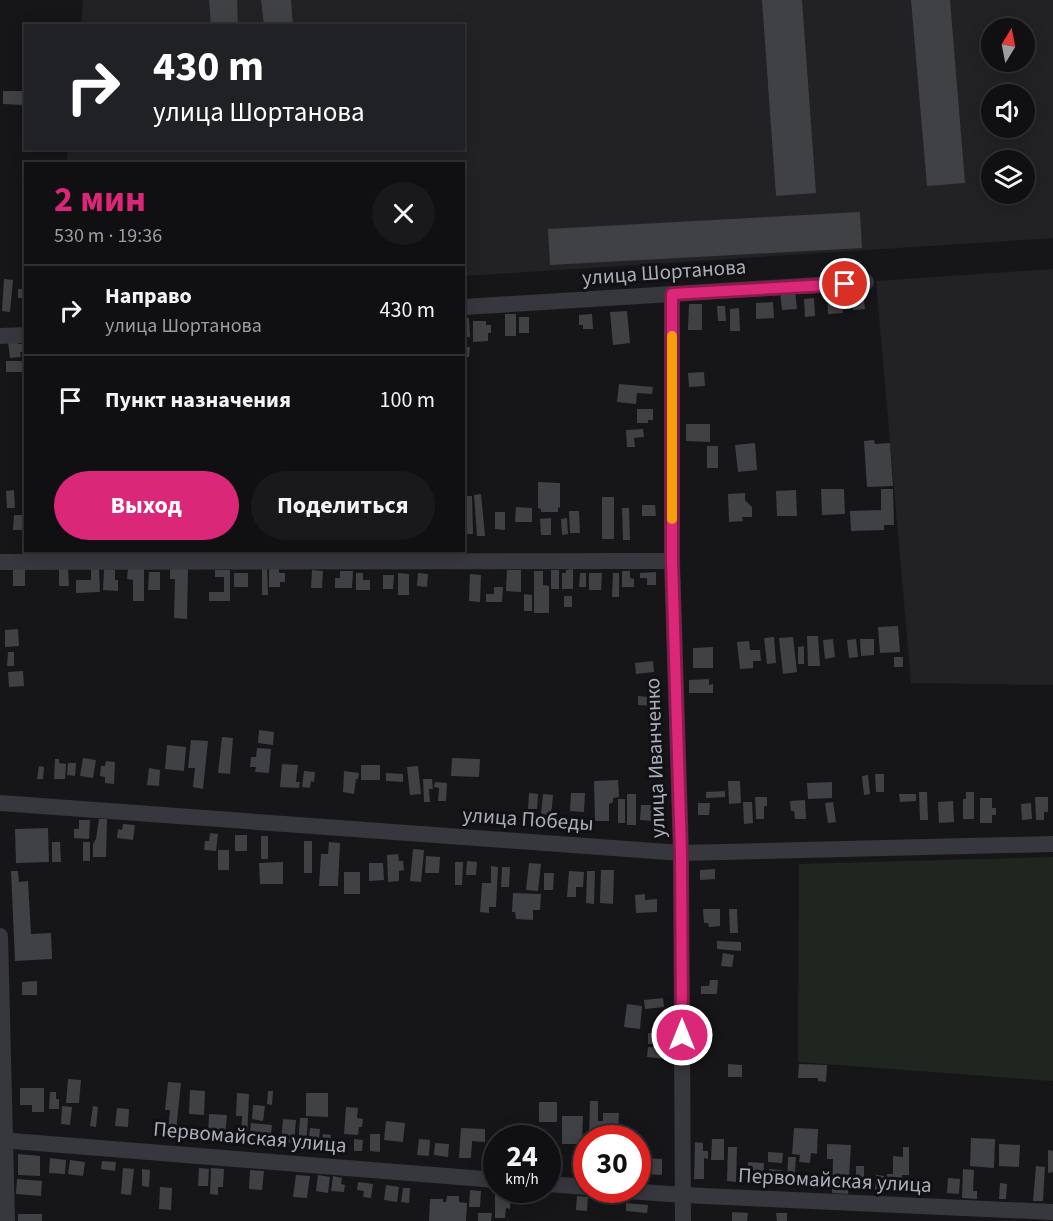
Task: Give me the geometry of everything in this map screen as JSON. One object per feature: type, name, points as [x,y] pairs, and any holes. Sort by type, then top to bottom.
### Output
[{"type":"street","name":"улица Шортанова","points":[[465,307],[866,282]]},
{"type":"street","name":"улица Иванченко","points":[[672,294],[672,561],[681,853],[683,1221]]},
{"type":"street","points":[[0,336],[24,334]]},
{"type":"street","points":[[0,562],[672,561]]},
{"type":"street","name":"улица Победы","points":[[0,803],[681,853],[1053,844]]},
{"type":"street","points":[[0,936],[2,1140],[7,1221]]},
{"type":"street","name":"Первомайская улица","points":[[2,1140],[483,1179]]},
{"type":"street","name":"Первомайская улица","points":[[651,1193],[1053,1212]]},
{"type":"shaded area","points":[[83,0],[1053,0],[1053,238],[465,276],[465,162],[66,162],[68,150],[465,150],[465,24],[81,24]]},
{"type":"shaded area","points":[[1053,269],[1053,685],[911,683],[876,281]]},
{"type":"shaded area","points":[[1053,857],[1053,1081],[798,1062],[799,864]]},
{"type":"building","points":[[209,0],[237,0],[238,24],[211,24]]},
{"type":"building","points":[[261,0],[291,0],[293,24],[264,24]]},
{"type":"building","points":[[762,0],[802,0],[816,193],[776,196]]},
{"type":"building","points":[[911,0],[950,0],[965,183],[927,186]]},
{"type":"building","points":[[3,91],[23,91],[23,105],[3,104]]},
{"type":"building","points":[[860,212],[862,248],[550,265],[548,229]]},
{"type":"building","points":[[4,279],[13,280],[10,312],[2,311]]},
{"type":"building","points":[[18,289],[24,289],[24,307],[22,307],[23,298],[18,298]]},
{"type":"building","points":[[795,291],[797,309],[782,310],[780,292]]},
{"type":"building","points":[[827,292],[841,292],[843,313],[828,314]]},
{"type":"building","points":[[863,294],[865,309],[853,310],[852,295]]},
{"type":"building","points":[[814,298],[815,316],[805,317],[804,299]]},
{"type":"building","points":[[773,302],[774,318],[756,319],[756,303]]},
{"type":"building","points":[[689,304],[702,304],[702,330],[688,330]]},
{"type":"building","points":[[717,306],[725,306],[726,321],[718,321]]},
{"type":"building","points":[[739,308],[740,331],[730,331],[730,309]]},
{"type":"building","points":[[627,311],[630,343],[613,345],[610,312]]},
{"type":"building","points":[[505,314],[516,314],[516,336],[505,336]]},
{"type":"building","points":[[592,314],[593,329],[583,329],[583,325],[579,325],[579,315]]},
{"type":"building","points":[[519,317],[529,317],[529,333],[519,333]]},
{"type":"building","points":[[465,318],[469,318],[470,337],[465,337]]},
{"type":"building","points":[[473,321],[486,321],[486,325],[491,325],[488,341],[473,342]]},
{"type":"building","points":[[17,341],[18,344],[24,344],[24,352],[20,352],[21,357],[10,358],[8,342]]},
{"type":"building","points":[[465,347],[470,347],[469,357],[465,357]]},
{"type":"building","points":[[6,361],[24,361],[24,372],[6,372]]},
{"type":"building","points":[[704,372],[705,386],[689,387],[688,373]]},
{"type":"building","points":[[619,384],[653,387],[652,394],[637,393],[636,404],[617,402]]},
{"type":"building","points":[[637,409],[653,409],[653,420],[648,420],[648,423],[637,423]]},
{"type":"building","points":[[686,424],[710,424],[710,442],[686,441]]},
{"type":"building","points":[[643,429],[644,437],[634,438],[635,447],[627,447],[626,430]]},
{"type":"building","points":[[874,440],[875,444],[890,443],[893,486],[867,487],[864,441]]},
{"type":"building","points":[[755,443],[757,470],[738,472],[735,445]]},
{"type":"building","points":[[707,446],[718,446],[718,468],[707,468]]},
{"type":"building","points":[[538,482],[560,483],[558,512],[541,512],[538,508]]},
{"type":"building","points":[[821,489],[844,489],[845,514],[822,515]]},
{"type":"building","points":[[881,489],[893,489],[894,525],[884,525],[884,530],[851,531],[850,511],[881,510]]},
{"type":"building","points":[[14,490],[15,508],[7,508],[6,491]]},
{"type":"building","points":[[796,490],[797,516],[777,516],[776,491]]},
{"type":"building","points":[[745,493],[745,500],[752,507],[752,517],[742,517],[743,521],[729,522],[728,494]]},
{"type":"building","points":[[481,494],[485,536],[477,536],[474,495]]},
{"type":"building","points":[[465,496],[472,496],[473,534],[465,534]]},
{"type":"building","points":[[602,497],[614,497],[614,539],[602,539]]},
{"type":"building","points":[[642,505],[655,505],[656,516],[642,516]]},
{"type":"building","points":[[516,507],[532,508],[532,522],[515,522]]},
{"type":"building","points":[[622,508],[629,508],[630,540],[623,540]]},
{"type":"building","points":[[569,511],[579,511],[580,533],[570,533]]},
{"type":"building","points":[[495,512],[505,512],[505,530],[495,529]]},
{"type":"building","points":[[14,515],[24,515],[24,530],[13,530]]},
{"type":"building","points":[[551,518],[551,535],[541,535],[540,519]]},
{"type":"building","points":[[567,518],[568,534],[562,535],[561,519]]},
{"type":"building","points":[[91,567],[99,567],[100,592],[76,593],[76,580],[91,580]]},
{"type":"building","points":[[262,567],[267,567],[268,595],[262,595]]},
{"type":"building","points":[[170,568],[188,568],[187,619],[174,618],[175,579],[170,579]]},
{"type":"building","points":[[269,568],[279,568],[279,573],[285,573],[285,582],[280,582],[280,587],[269,587]]},
{"type":"building","points":[[13,569],[25,569],[25,586],[13,586]]},
{"type":"building","points":[[59,569],[68,569],[69,586],[59,586]]},
{"type":"building","points":[[104,569],[115,570],[118,591],[103,590]]},
{"type":"building","points":[[128,569],[144,569],[144,601],[133,601],[133,580],[127,579]]},
{"type":"building","points":[[573,569],[573,589],[562,589],[562,573]]},
{"type":"building","points":[[215,570],[230,570],[230,601],[209,601],[209,592],[224,592],[224,577],[215,577]]},
{"type":"building","points":[[312,570],[323,571],[322,588],[311,588]]},
{"type":"building","points":[[507,570],[521,570],[521,592],[506,591]]},
{"type":"building","points":[[551,570],[559,570],[559,589],[551,589]]},
{"type":"building","points":[[340,571],[353,571],[352,588],[335,588],[335,578],[340,578]]},
{"type":"building","points":[[534,571],[543,571],[543,585],[549,586],[549,613],[534,613]]},
{"type":"building","points":[[622,571],[630,571],[630,578],[634,579],[634,587],[622,587]]},
{"type":"building","points":[[149,572],[160,572],[160,590],[148,590]]},
{"type":"building","points":[[656,572],[656,585],[647,585],[647,578],[640,578],[640,573]]},
{"type":"building","points":[[234,573],[248,573],[248,587],[234,587]]},
{"type":"building","points":[[356,573],[363,573],[363,580],[370,580],[370,590],[356,590]]},
{"type":"building","points":[[398,573],[409,574],[409,595],[398,595]]},
{"type":"building","points":[[418,573],[428,574],[427,587],[417,586]]},
{"type":"building","points":[[580,573],[586,573],[586,587],[579,587]]},
{"type":"building","points":[[589,573],[602,573],[601,590],[589,590]]},
{"type":"building","points":[[613,573],[619,573],[619,597],[612,597]]},
{"type":"building","points":[[470,574],[481,575],[480,602],[469,601]]},
{"type":"building","points":[[383,575],[394,575],[393,589],[383,589]]},
{"type":"building","points":[[494,587],[503,587],[502,602],[486,602],[486,594],[494,594]]},
{"type":"building","points":[[524,594],[532,595],[532,611],[524,611]]},
{"type":"building","points":[[564,596],[572,596],[572,607],[564,607]]},
{"type":"building","points":[[898,626],[900,652],[880,653],[878,627]]},
{"type":"building","points":[[18,629],[19,646],[5,647],[5,630]]},
{"type":"building","points":[[807,636],[818,636],[820,666],[808,666]]},
{"type":"building","points":[[774,637],[776,663],[767,664],[764,638]]},
{"type":"building","points":[[793,637],[797,672],[783,674],[779,638]]},
{"type":"building","points":[[833,639],[835,657],[825,659],[823,640]]},
{"type":"building","points":[[856,639],[858,657],[849,658],[847,640]]},
{"type":"building","points":[[860,639],[874,639],[874,655],[861,656]]},
{"type":"building","points":[[749,641],[750,650],[760,650],[761,661],[753,661],[753,668],[740,669],[737,642]]},
{"type":"building","points":[[804,646],[804,664],[798,664],[798,647]]},
{"type":"building","points":[[713,647],[713,668],[693,668],[693,648]]},
{"type":"building","points":[[8,652],[14,652],[14,666],[7,666]]},
{"type":"building","points":[[894,657],[903,657],[903,667],[894,667]]},
{"type":"building","points":[[653,661],[654,672],[636,674],[635,663]]},
{"type":"building","points":[[23,671],[24,686],[9,687],[8,672]]},
{"type":"building","points":[[709,679],[709,685],[713,684],[713,693],[689,693],[689,680]]},
{"type":"building","points":[[649,689],[659,690],[658,706],[638,705],[638,696],[649,697]]},
{"type":"building","points":[[259,730],[274,732],[273,745],[258,743]]},
{"type":"building","points":[[222,737],[233,738],[230,774],[218,773]]},
{"type":"building","points":[[191,740],[208,741],[203,789],[193,787],[195,768],[188,768]]},
{"type":"building","points":[[167,745],[186,747],[184,771],[165,769]]},
{"type":"building","points":[[257,748],[271,749],[269,773],[255,772],[256,767],[250,767],[251,757],[256,757]]},
{"type":"building","points":[[83,758],[96,760],[93,778],[80,776]]},
{"type":"building","points":[[452,758],[480,759],[479,777],[451,776]]},
{"type":"building","points":[[55,759],[59,759],[59,763],[66,764],[65,779],[54,779]]},
{"type":"building","points":[[106,761],[115,762],[114,784],[105,783],[105,777],[100,776],[101,766],[105,766]]},
{"type":"building","points":[[68,763],[76,763],[75,776],[67,775]]},
{"type":"building","points":[[282,764],[298,765],[296,782],[300,782],[299,788],[280,787]]},
{"type":"building","points":[[361,765],[380,765],[380,780],[361,780]]},
{"type":"building","points":[[39,766],[44,767],[43,779],[37,779]]},
{"type":"building","points":[[418,766],[421,794],[410,795],[407,767]]},
{"type":"building","points":[[149,768],[160,770],[159,786],[147,785]]},
{"type":"building","points":[[304,771],[315,772],[314,782],[311,781],[310,788],[302,787]]},
{"type":"building","points":[[344,771],[359,773],[354,794],[343,792]]},
{"type":"building","points":[[386,773],[403,774],[403,782],[386,781]]},
{"type":"building","points":[[875,774],[884,774],[884,792],[876,792]]},
{"type":"building","points":[[868,775],[870,794],[864,795],[862,776]]},
{"type":"building","points":[[423,779],[432,779],[433,789],[429,789],[430,802],[424,802]]},
{"type":"building","points":[[618,780],[619,797],[613,798],[613,802],[609,804],[609,821],[595,821],[594,781]]},
{"type":"building","points":[[728,781],[740,781],[741,803],[729,804]]},
{"type":"building","points":[[435,782],[447,783],[446,801],[438,801],[439,788],[434,787]]},
{"type":"building","points":[[832,782],[832,798],[808,799],[807,783]]},
{"type":"building","points":[[725,791],[725,797],[706,798],[706,792]]},
{"type":"building","points":[[919,792],[927,792],[928,820],[920,820]]},
{"type":"building","points":[[966,792],[974,792],[974,819],[963,819],[963,799],[966,799]]},
{"type":"building","points":[[529,793],[538,794],[537,809],[528,809]]},
{"type":"building","points":[[571,793],[585,793],[584,812],[570,811]]},
{"type":"building","points":[[543,794],[553,795],[551,816],[541,814]]},
{"type":"building","points":[[627,794],[636,794],[636,825],[627,825]]},
{"type":"building","points":[[899,794],[916,794],[916,801],[900,802]]},
{"type":"building","points":[[755,797],[767,797],[764,819],[756,819]]},
{"type":"building","points":[[1035,797],[1048,797],[1048,812],[1044,812],[1044,820],[1036,820]]},
{"type":"building","points":[[980,798],[992,798],[992,808],[996,808],[996,815],[992,815],[992,823],[980,823]]},
{"type":"building","points":[[618,799],[625,799],[625,823],[618,823]]},
{"type":"building","points":[[805,800],[806,819],[795,819],[790,801]]},
{"type":"building","points":[[953,801],[954,822],[939,823],[938,802]]},
{"type":"building","points":[[743,802],[752,802],[753,823],[744,824]]},
{"type":"building","points":[[833,802],[836,822],[828,823],[825,803]]},
{"type":"building","points":[[698,803],[710,803],[709,815],[698,815]]},
{"type":"building","points":[[1031,803],[1032,819],[1022,820],[1021,804]]},
{"type":"building","points":[[641,805],[656,805],[655,821],[640,820]]},
{"type":"building","points":[[99,819],[107,819],[106,857],[93,857],[93,844]]},
{"type":"building","points":[[79,820],[90,820],[89,839],[74,838],[74,829],[79,829]]},
{"type":"building","points":[[123,824],[135,825],[133,840],[117,838],[118,829],[122,830]]},
{"type":"building","points":[[48,828],[49,862],[16,863],[15,829]]},
{"type":"building","points":[[210,833],[218,834],[216,851],[204,850],[205,841],[209,841]]},
{"type":"building","points":[[235,835],[247,835],[247,851],[235,851]]},
{"type":"building","points":[[261,836],[268,836],[268,859],[261,859]]},
{"type":"building","points":[[304,841],[312,841],[312,873],[304,873]]},
{"type":"building","points":[[52,842],[60,842],[61,862],[52,862]]},
{"type":"building","points":[[83,842],[90,842],[90,861],[83,861]]},
{"type":"building","points":[[329,842],[340,843],[338,886],[319,886],[321,854],[328,854]]},
{"type":"building","points":[[413,849],[424,850],[421,882],[410,881]]},
{"type":"building","points":[[218,850],[229,850],[229,870],[218,870]]},
{"type":"building","points":[[398,854],[399,861],[403,861],[404,870],[399,871],[399,881],[388,882],[387,855]]},
{"type":"building","points":[[426,856],[440,857],[439,873],[425,873]]},
{"type":"building","points":[[467,861],[477,862],[476,875],[466,875]]},
{"type":"building","points":[[283,862],[283,884],[260,884],[259,863]]},
{"type":"building","points":[[455,862],[463,862],[462,885],[455,885]]},
{"type":"building","points":[[369,863],[383,863],[384,880],[369,881]]},
{"type":"building","points":[[529,863],[541,864],[538,891],[526,890]]},
{"type":"building","points":[[491,866],[498,867],[496,907],[489,907],[489,913],[480,912],[482,883],[491,883]]},
{"type":"building","points":[[502,867],[510,867],[509,887],[501,887]]},
{"type":"building","points":[[715,869],[715,879],[700,880],[700,870]]},
{"type":"building","points":[[601,870],[614,870],[613,904],[600,903]]},
{"type":"building","points":[[11,871],[18,871],[19,882],[28,881],[31,934],[51,933],[52,959],[15,961]]},
{"type":"building","points":[[569,871],[584,872],[583,887],[576,887],[576,897],[567,897]]},
{"type":"building","points":[[587,871],[595,871],[594,904],[586,903]]},
{"type":"building","points":[[344,872],[360,872],[360,894],[344,894]]},
{"type":"building","points":[[544,873],[554,873],[553,890],[544,890]]},
{"type":"building","points":[[513,893],[541,894],[540,910],[533,910],[533,920],[516,919],[515,912],[512,912]]},
{"type":"building","points":[[645,894],[645,900],[657,899],[657,912],[636,913],[635,895]]},
{"type":"building","points":[[703,909],[720,909],[720,926],[709,927],[708,923],[704,923]]},
{"type":"building","points":[[729,909],[737,909],[738,933],[730,933]]},
{"type":"building","points":[[717,941],[741,942],[741,951],[717,949]]},
{"type":"building","points":[[723,953],[734,955],[732,967],[721,966]]},
{"type":"building","points":[[710,980],[718,980],[717,994],[701,994],[701,986],[709,986]]},
{"type":"building","points":[[37,981],[37,995],[22,995],[22,982]]},
{"type":"building","points":[[663,998],[664,1007],[645,1009],[644,1000]]},
{"type":"building","points":[[627,1004],[642,1006],[640,1029],[624,1027]]},
{"type":"building","points":[[648,1033],[660,1033],[660,1040],[656,1040],[656,1044],[648,1044]]},
{"type":"building","points":[[648,1047],[667,1048],[666,1059],[647,1057]]},
{"type":"building","points":[[728,1064],[742,1065],[742,1077],[728,1077]]},
{"type":"building","points":[[799,1064],[827,1065],[826,1082],[818,1081],[818,1078],[798,1078]]},
{"type":"building","points":[[68,1079],[81,1080],[79,1103],[66,1103]]},
{"type":"building","points":[[168,1082],[181,1083],[176,1131],[168,1130],[170,1110],[165,1110]]},
{"type":"building","points":[[20,1088],[44,1088],[44,1112],[32,1112],[32,1105],[20,1105]]},
{"type":"building","points":[[190,1090],[205,1091],[204,1115],[189,1114]]},
{"type":"building","points":[[268,1091],[273,1091],[272,1105],[267,1104]]},
{"type":"building","points":[[50,1092],[56,1092],[59,1109],[49,1109]]},
{"type":"building","points":[[237,1093],[249,1094],[247,1139],[241,1139],[242,1116],[236,1116]]},
{"type":"building","points":[[306,1093],[328,1093],[328,1117],[306,1116]]},
{"type":"building","points":[[590,1101],[598,1101],[598,1121],[603,1121],[603,1113],[619,1113],[618,1125],[589,1125]]},
{"type":"building","points":[[539,1102],[557,1102],[557,1122],[539,1122]]},
{"type":"building","points":[[253,1105],[265,1106],[263,1121],[252,1119]]},
{"type":"building","points":[[62,1106],[72,1107],[70,1125],[61,1124]]},
{"type":"building","points":[[93,1106],[98,1107],[96,1127],[90,1126]]},
{"type":"building","points":[[346,1107],[358,1108],[357,1118],[363,1119],[358,1135],[344,1134]]},
{"type":"building","points":[[117,1108],[129,1109],[128,1127],[115,1126]]},
{"type":"building","points":[[209,1114],[227,1115],[225,1138],[208,1137]]},
{"type":"building","points":[[562,1116],[583,1116],[583,1125],[573,1125],[573,1144],[562,1144]]},
{"type":"building","points":[[300,1118],[308,1118],[306,1146],[298,1145]]},
{"type":"building","points":[[283,1119],[296,1120],[294,1143],[281,1142]]},
{"type":"building","points":[[386,1121],[405,1123],[403,1142],[384,1140]]},
{"type":"building","points":[[251,1123],[272,1125],[270,1143],[249,1141]]},
{"type":"building","points":[[310,1128],[320,1129],[318,1147],[308,1146]]},
{"type":"building","points":[[461,1128],[483,1129],[483,1142],[472,1141],[471,1158],[459,1158]]},
{"type":"building","points":[[794,1128],[818,1129],[817,1154],[811,1153],[810,1163],[799,1162],[800,1155],[792,1154]]},
{"type":"building","points":[[323,1134],[331,1135],[329,1148],[321,1147]]},
{"type":"building","points":[[370,1134],[380,1134],[380,1152],[370,1151]]},
{"type":"building","points":[[971,1138],[995,1139],[994,1168],[970,1166]]},
{"type":"building","points":[[354,1139],[363,1140],[362,1151],[354,1151]]},
{"type":"building","points":[[419,1139],[430,1140],[429,1156],[417,1155]]},
{"type":"building","points":[[712,1139],[724,1139],[724,1160],[711,1160]]},
{"type":"building","points":[[695,1142],[703,1143],[703,1151],[708,1151],[708,1159],[704,1158],[704,1179],[694,1179]]},
{"type":"building","points":[[435,1143],[449,1144],[448,1157],[434,1155]]},
{"type":"building","points":[[827,1144],[851,1145],[848,1194],[832,1193],[833,1159],[827,1159]]},
{"type":"building","points":[[999,1144],[1020,1145],[1019,1167],[999,1166]]},
{"type":"building","points":[[728,1147],[737,1147],[736,1182],[727,1181]]},
{"type":"building","points":[[903,1147],[909,1147],[909,1175],[902,1175],[902,1185],[899,1184],[899,1190],[887,1189],[887,1174],[893,1174],[893,1156],[903,1157]]},
{"type":"building","points":[[1048,1150],[1053,1151],[1053,1172],[1048,1173]]},
{"type":"building","points":[[768,1152],[783,1153],[782,1163],[768,1162]]},
{"type":"building","points":[[18,1154],[40,1156],[40,1176],[18,1175]]},
{"type":"building","points":[[788,1157],[796,1157],[794,1185],[787,1185]]},
{"type":"building","points":[[50,1158],[66,1160],[65,1174],[49,1173]]},
{"type":"building","points":[[651,1158],[662,1159],[662,1175],[651,1174]]},
{"type":"building","points":[[70,1160],[85,1162],[83,1176],[68,1174]]},
{"type":"building","points":[[102,1161],[116,1162],[115,1171],[101,1169]]},
{"type":"building","points":[[748,1162],[764,1163],[763,1181],[747,1180]]},
{"type":"building","points":[[856,1166],[864,1166],[864,1181],[856,1181]]},
{"type":"building","points":[[1036,1166],[1045,1167],[1043,1201],[1033,1201]]},
{"type":"building","points":[[123,1168],[134,1169],[131,1195],[121,1194]]},
{"type":"building","points":[[199,1168],[209,1169],[208,1186],[198,1186]]},
{"type":"building","points":[[211,1168],[224,1169],[223,1187],[218,1187],[218,1195],[210,1194]]},
{"type":"building","points":[[142,1169],[150,1170],[149,1187],[142,1186]]},
{"type":"building","points":[[769,1169],[782,1170],[781,1184],[768,1183]]},
{"type":"building","points":[[963,1169],[974,1170],[973,1191],[977,1191],[977,1199],[962,1198]]},
{"type":"building","points":[[250,1170],[264,1171],[262,1190],[249,1189]]},
{"type":"building","points":[[296,1175],[310,1176],[307,1198],[293,1197]]},
{"type":"building","points":[[318,1175],[330,1177],[328,1193],[316,1191]]},
{"type":"building","points":[[876,1175],[885,1176],[884,1191],[875,1190]]},
{"type":"building","points":[[333,1176],[342,1178],[341,1184],[345,1185],[344,1192],[331,1191]]},
{"type":"building","points":[[948,1178],[960,1179],[959,1194],[947,1193]]},
{"type":"building","points":[[17,1179],[42,1181],[41,1196],[16,1194]]},
{"type":"building","points":[[358,1182],[373,1184],[371,1198],[363,1197],[364,1191],[357,1190]]},
{"type":"building","points":[[1000,1183],[1007,1184],[1006,1199],[999,1199]]},
{"type":"building","points":[[386,1185],[399,1187],[397,1202],[384,1200]]},
{"type":"building","points":[[160,1187],[172,1188],[171,1210],[159,1209]]},
{"type":"building","points":[[403,1188],[410,1188],[409,1203],[401,1202]]},
{"type":"building","points":[[470,1190],[481,1191],[480,1207],[469,1207]]},
{"type":"building","points":[[447,1196],[459,1196],[459,1202],[467,1203],[466,1221],[429,1221],[430,1199],[443,1199],[443,1202],[446,1202]]},
{"type":"building","points":[[495,1203],[510,1203],[510,1209],[506,1208],[505,1218],[495,1218]]},
{"type":"building","points":[[576,1203],[588,1203],[587,1211],[576,1210]]},
{"type":"building","points":[[626,1203],[648,1205],[647,1213],[626,1211]]},
{"type":"building","points":[[732,1212],[748,1213],[747,1221],[732,1221]]},
{"type":"building","points":[[478,1213],[492,1213],[491,1221],[478,1221]]},
{"type":"building","points":[[776,1213],[787,1213],[787,1221],[777,1221]]},
{"type":"building","points":[[18,1214],[42,1214],[42,1221],[18,1221]]},
{"type":"slow traffic","points":[[672,336],[672,519]]},
{"type":"route","points":[[682,1035],[681,853],[672,561],[672,294],[845,284]]}]
